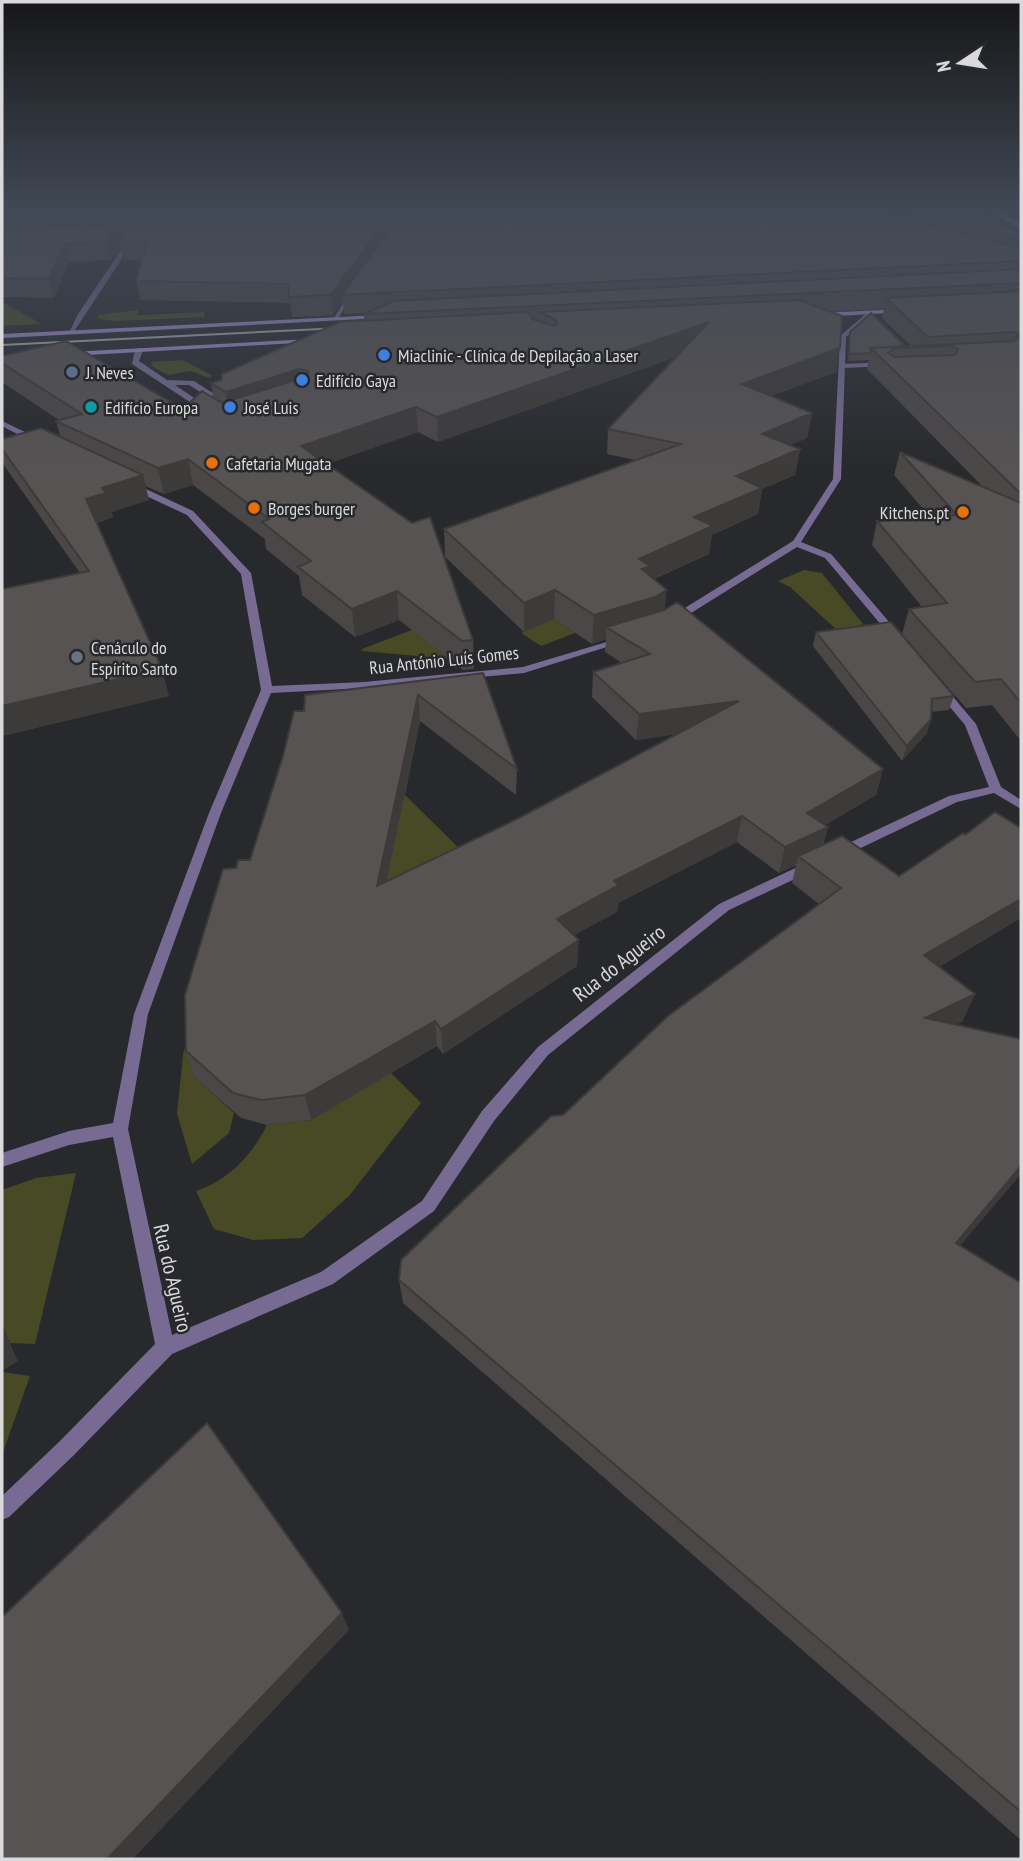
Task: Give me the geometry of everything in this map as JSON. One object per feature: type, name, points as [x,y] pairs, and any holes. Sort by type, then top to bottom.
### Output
[{"type":"main road","points":[[806,316],[912,311]]},
{"type":"main road","points":[[2,335],[394,316]]},
{"type":"main road","points":[[71,332],[73,344],[83,353]]},
{"type":"main road","points":[[58,354],[306,346],[319,341]]},
{"type":"street","points":[[71,332],[91,299]]},
{"type":"street","points":[[335,319],[348,299]]},
{"type":"street","points":[[657,630],[796,542],[837,479],[843,336],[870,313],[878,322]]},
{"type":"street","points":[[832,331],[843,336]]},
{"type":"street","points":[[139,350],[135,362],[218,416]]},
{"type":"street","points":[[843,370],[894,363]]},
{"type":"street","points":[[843,370],[889,373]]},
{"type":"street","points":[[163,382],[191,383],[221,401]]},
{"type":"street","points":[[3,425],[44,444]]},
{"type":"street","points":[[117,479],[190,513],[246,572],[267,690]]},
{"type":"street","points":[[796,542],[828,556],[908,650]]},
{"type":"street","name":"Rua António Luís Gomes","points":[[267,690],[364,685],[524,670],[630,638]]},
{"type":"street","points":[[935,682],[970,723],[996,789],[1021,805]]},
{"type":"street","name":"Rua do Agueiro","points":[[267,690],[215,813],[141,1014],[120,1129],[165,1347],[327,1278],[429,1206],[488,1116],[543,1051],[724,907],[953,799],[996,789]]},
{"type":"street","points":[[2,1160],[69,1138],[120,1129]]},
{"type":"street","points":[[2,1510],[67,1448],[165,1347]]},
{"type":"green space","points":[[2,302],[42,324],[2,326]]},
{"type":"green space","points":[[138,310],[137,315],[205,312],[204,317],[115,321],[99,319],[97,315]]},
{"type":"green space","points":[[183,360],[213,376],[209,378],[190,371],[168,375],[151,366],[152,362]]},
{"type":"green space","points":[[804,570],[822,573],[863,624],[840,633],[790,587],[778,581]]},
{"type":"green space","points":[[554,619],[575,633],[541,646],[521,633]]},
{"type":"green space","points":[[412,630],[449,659],[362,651],[362,649]]},
{"type":"green space","points":[[404,794],[476,865],[386,886]]},
{"type":"green space","points":[[186,1043],[194,1077],[234,1113],[229,1133],[192,1164],[177,1114]]},
{"type":"green space","points":[[391,1073],[421,1103],[349,1196],[302,1238],[253,1240],[214,1229],[196,1191],[208,1187],[238,1166],[267,1125],[311,1120]]},
{"type":"green space","points":[[76,1173],[35,1344],[10,1343],[2,1325],[2,1190],[36,1178]]},
{"type":"green space","points":[[2,1372],[30,1376],[2,1455]]},
{"type":"building","points":[[435,299],[685,299],[364,314],[393,301]]},
{"type":"building","points":[[887,299],[1021,299],[1021,494],[871,348],[1014,341],[1020,335],[1013,332],[928,337]],"holes":[[[951,346],[958,349],[955,355],[895,357],[888,353],[895,348]]]},
{"type":"building","points":[[799,300],[842,316],[840,348],[742,384],[812,413],[762,434],[800,449],[736,476],[762,488],[694,517],[713,526],[639,559],[650,566],[642,569],[667,590],[655,597],[594,615],[555,590],[524,603],[444,529],[681,444],[608,429],[709,322],[437,417],[416,407],[301,446],[412,523],[430,517],[473,640],[462,641],[397,591],[352,609],[298,567],[311,561],[262,522],[269,519],[188,459],[158,468],[56,421],[82,414],[2,363],[2,356],[66,341],[183,409],[202,391],[222,403],[308,376],[308,371],[299,369],[226,392],[211,383],[222,380],[222,374],[340,322],[529,312],[532,319],[554,326],[557,324],[556,320],[540,312]]},
{"type":"building","points":[[871,313],[905,346],[871,348],[870,353],[849,354],[850,332]]},
{"type":"building","points":[[41,428],[143,475],[102,488],[106,493],[86,499],[162,669],[2,706],[2,589],[89,571],[2,449],[2,439]]},
{"type":"building","points":[[900,452],[1021,503],[1021,703],[1001,679],[975,682],[909,609],[947,603],[877,521],[957,515]]},
{"type":"building","points":[[677,602],[883,769],[807,813],[828,827],[785,847],[742,816],[614,881],[619,885],[557,919],[579,940],[441,1029],[435,1021],[305,1095],[261,1100],[233,1093],[186,1051],[185,995],[223,869],[236,868],[238,860],[250,860],[283,756],[294,711],[304,711],[305,695],[483,673],[517,769],[418,695],[377,886],[521,817],[739,701],[639,714],[593,672],[650,654],[606,627],[664,610]]},
{"type":"building","points":[[891,622],[954,696],[932,699],[931,719],[907,746],[816,632]]},
{"type":"building","points":[[995,812],[1021,828],[1021,899],[924,955],[975,994],[925,1018],[1021,1039],[1021,1166],[956,1243],[1021,1283],[1021,1812],[399,1280],[401,1260],[551,1116],[563,1115],[668,1016],[841,888],[798,856],[842,836],[899,876],[963,833],[965,835]]},
{"type":"building","points":[[207,1423],[342,1613],[107,1859],[2,1859],[2,1617]]},
{"type":"tram line","points":[[2,345],[341,328]]},
{"type":"place","name":"Miaclinic - Clínica de Depilação a Laser","points":[[384,355]]},
{"type":"place","name":"J. Neves","points":[[72,372]]},
{"type":"place","name":"Edifício Gaya","points":[[302,380]]},
{"type":"place","name":"Edifício Europa","points":[[91,407]]},
{"type":"place","name":"José Luis","points":[[230,407]]},
{"type":"place","name":"Cafetaria Mugata","points":[[212,463]]},
{"type":"place","name":"Borges burger","points":[[254,508]]},
{"type":"place","name":"Kitchens.pt","points":[[963,512]]},
{"type":"place","name":"Cenáculo do Espírito Santo","points":[[77,657]]}]
